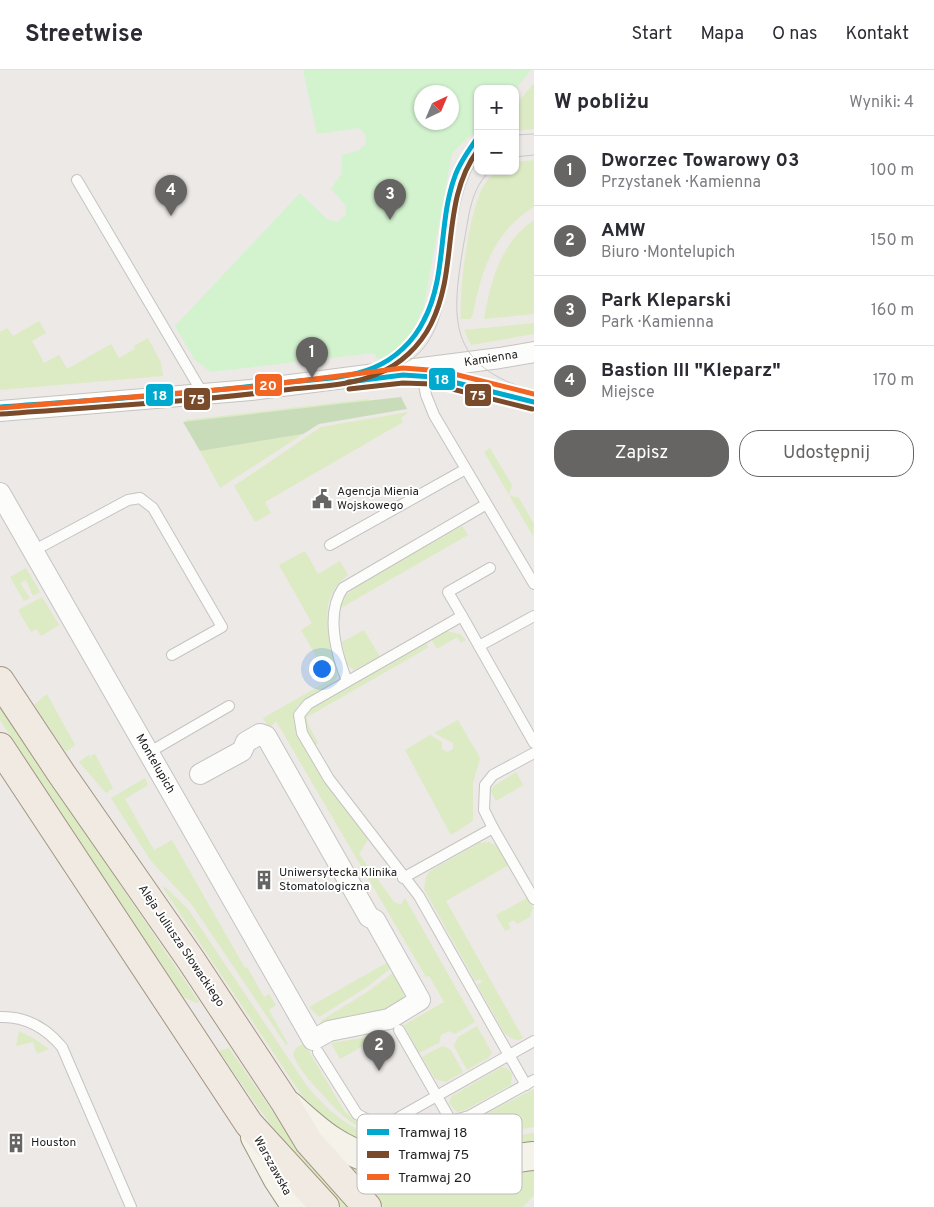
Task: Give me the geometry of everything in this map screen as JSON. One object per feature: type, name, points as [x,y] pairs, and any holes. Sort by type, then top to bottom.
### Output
[{"type":"main road","name":"Aleja Juliusza Słowackiego","points":[[0,681],[285,1102],[309,1142],[367,1207]]},
{"type":"main road","points":[[0,747],[249,1124],[325,1207]]},
{"type":"street","name":"Kamienna","points":[[0,411],[203,394],[421,369],[534,352]]},
{"type":"street","name":"Montelupich","points":[[0,493],[314,1044]]},
{"type":"street","points":[[200,774],[242,751],[246,742],[260,734],[266,736],[420,1000],[389,1019],[329,1031],[312,1040],[314,1044]]},
{"type":"street","points":[[285,1102],[331,1140],[357,1154]]},
{"type":"street","name":"Warszawska","points":[[249,1124],[276,1178],[296,1207]]},
{"type":"lane","points":[[77,180],[203,394]]},
{"type":"lane","points":[[421,369],[429,406],[464,470],[534,585]]},
{"type":"lane","points":[[330,545],[464,470]]},
{"type":"lane","points":[[34,552],[128,500],[140,498],[153,508],[222,627],[172,655]]},
{"type":"lane","points":[[347,681],[340,663],[332,617],[335,603],[343,588],[485,505]]},
{"type":"lane","points":[[490,568],[448,592],[534,743]]},
{"type":"lane","points":[[462,616],[347,681],[304,707],[298,715],[300,726],[329,779],[403,878],[419,896],[508,1055],[530,1083],[473,1114]]},
{"type":"lane","points":[[479,646],[534,616]]},
{"type":"lane","points":[[148,753],[229,706]]},
{"type":"lane","points":[[534,753],[493,775],[484,785],[484,810],[534,899]]},
{"type":"lane","points":[[403,878],[493,828]]},
{"type":"lane","points":[[0,1017],[24,1019],[41,1027],[53,1035],[62,1047],[131,1207]]},
{"type":"lane","points":[[399,1030],[447,1114]]},
{"type":"lane","points":[[405,1114],[534,1040]]},
{"type":"lane","points":[[314,1044],[357,1114]]},
{"type":"green space","points":[[303,70],[531,70],[519,85],[474,85],[474,132],[452,153],[424,305],[412,330],[401,346],[386,357],[377,359],[374,353],[211,372],[195,360],[175,326],[300,193],[327,219],[337,222],[346,215],[346,206],[331,189],[341,174],[342,155],[357,151],[366,144],[365,134],[359,128],[317,134]]},
{"type":"green space","points":[[534,83],[534,129],[519,131],[519,101]]},
{"type":"green space","points":[[534,160],[534,207],[520,217],[499,240],[485,268],[473,314],[470,319],[461,319],[461,291],[465,256],[471,222],[480,192],[492,175],[519,175],[519,162]]},
{"type":"green space","points":[[534,220],[534,314],[484,319],[494,277],[505,252],[522,230]]},
{"type":"green space","points":[[39,321],[46,333],[32,341],[44,363],[59,355],[67,369],[111,344],[119,358],[135,349],[134,346],[148,338],[161,363],[163,376],[0,390],[0,332],[7,328],[13,336]]},
{"type":"green space","points":[[534,323],[534,334],[471,345],[464,330]]},
{"type":"green space","points":[[401,397],[407,409],[319,424],[303,434],[200,451],[183,422]]},
{"type":"green space","points":[[369,399],[369,401],[186,422],[186,420]]},
{"type":"green space","points":[[409,412],[401,418],[403,422],[265,502],[271,513],[255,522],[234,486],[321,427]]},
{"type":"green space","points":[[303,434],[220,488],[200,451]]},
{"type":"green space","points":[[490,448],[512,485],[509,495],[484,452]]},
{"type":"green space","points":[[509,495],[519,498],[534,524],[533,536]]},
{"type":"green space","points":[[462,526],[468,535],[339,609],[345,596],[358,585]]},
{"type":"green space","points":[[305,551],[318,574],[340,561],[348,575],[336,587],[330,599],[328,611],[337,662],[337,676],[334,682],[324,690],[305,700],[296,709],[294,720],[299,736],[308,755],[334,795],[368,839],[359,854],[394,902],[401,905],[405,898],[475,1022],[455,1034],[449,1031],[441,1035],[439,1043],[419,1053],[404,1025],[444,1002],[429,976],[426,977],[276,721],[269,729],[263,718],[330,680],[301,630],[312,623],[279,565]]},
{"type":"green space","points":[[26,568],[40,592],[33,596],[26,580],[20,583],[30,598],[24,601],[10,577]]},
{"type":"green space","points":[[42,597],[59,625],[41,636],[37,629],[31,632],[18,610]]},
{"type":"green space","points":[[364,630],[380,657],[354,670],[347,665],[342,642]]},
{"type":"green space","points":[[445,631],[460,634],[466,640],[461,643],[457,637],[437,649],[431,639]]},
{"type":"green space","points":[[426,642],[428,647],[424,650],[307,717],[308,724],[318,743],[315,745],[306,730],[304,717],[311,708]]},
{"type":"green space","points":[[47,694],[75,745],[67,751],[64,750],[34,705]]},
{"type":"green space","points":[[0,706],[199,1002],[197,1003],[183,997],[0,720]]},
{"type":"green space","points":[[458,720],[480,758],[473,783],[473,821],[451,835],[405,750],[430,735],[442,742],[442,749],[447,752],[453,749],[453,743],[434,733]]},
{"type":"green space","points":[[95,754],[113,788],[106,793],[79,762],[89,755],[92,760],[91,756]]},
{"type":"green space","points":[[516,772],[523,785],[496,801],[490,790],[491,788]]},
{"type":"green space","points":[[145,778],[148,785],[125,799],[154,850],[172,840],[245,968],[247,967],[264,997],[269,994],[276,1005],[269,1010],[288,1044],[286,1045],[192,905],[151,861],[111,798]]},
{"type":"green space","points":[[489,842],[499,847],[509,865],[446,901],[523,1038],[517,1040],[505,1034],[477,985],[482,982],[480,979],[475,981],[424,889],[426,877],[430,871],[479,843]]},
{"type":"green space","points":[[165,887],[188,909],[307,1086],[332,1112],[357,1129],[357,1139],[329,1121],[303,1097],[163,888]]},
{"type":"green space","points":[[527,898],[533,907],[530,917],[517,924],[514,920],[508,923],[511,928],[505,931],[496,915]]},
{"type":"green space","points":[[388,962],[391,968],[367,987],[319,1017],[309,1007]]},
{"type":"green space","points":[[397,970],[404,995],[400,1006],[320,1024],[322,1020],[369,991]]},
{"type":"green space","points":[[477,1026],[492,1053],[488,1058],[467,1070],[454,1046],[458,1037]]},
{"type":"green space","points":[[19,1031],[49,1049],[37,1054],[33,1042],[16,1046]]},
{"type":"green space","points":[[388,1034],[391,1040],[384,1044],[379,1037],[340,1059],[331,1043]]},
{"type":"green space","points":[[304,1043],[345,1112],[357,1121],[357,1125],[334,1107],[306,1076],[293,1054],[296,1048]]},
{"type":"green space","points":[[442,1046],[450,1049],[463,1072],[446,1082],[435,1079],[422,1057]]},
{"type":"green space","points":[[229,1048],[283,1127],[351,1207],[341,1207],[276,1132],[219,1051]]},
{"type":"green space","points":[[502,1067],[512,1073],[511,1085],[465,1110],[457,1112],[449,1103],[452,1096]]},
{"type":"green space","points":[[534,1089],[534,1127],[522,1129],[522,1114],[485,1114]]},
{"type":"green space","points":[[534,1133],[534,1142],[522,1144],[522,1135]]},
{"type":"green space","points":[[348,1164],[357,1164],[357,1176]]},
{"type":"green space","points":[[522,1165],[534,1165],[534,1195],[523,1207],[384,1207],[371,1194],[522,1194]]},
{"type":"tram line","points":[[519,135],[534,134]]},
{"type":"tram line","name":"18","points":[[0,407],[175,394],[327,378],[362,372],[389,360],[415,335],[431,303],[436,285],[450,194],[459,166],[474,143]]},
{"type":"tram line","points":[[519,157],[534,155]]},
{"type":"tram line","name":"75","points":[[1,414],[213,398],[331,385],[366,378],[385,370],[401,360],[421,340],[431,324],[440,303],[459,191],[466,170],[474,157]]},
{"type":"tram line","points":[[347,374],[390,369],[403,364],[422,349],[435,328],[444,301],[459,210],[466,183],[474,168]]},
{"type":"tram line","points":[[486,175],[478,186],[471,204],[464,242],[457,294],[457,316],[461,336],[470,353],[484,368],[505,381],[534,391]]},
{"type":"tram line","name":"20","points":[[0,408],[251,387],[403,368],[442,371],[534,394]]},
{"type":"tram line","name":"18","points":[[348,382],[403,375],[433,377],[534,402]]},
{"type":"tram line","name":"75","points":[[349,389],[403,383],[432,384],[532,409]]},
{"type":"place","name":"Bastion III \"Kleparz\"","points":[[171,216]]},
{"type":"place","name":"Park Kleparski","points":[[390,220]]},
{"type":"place","name":"Dworzec Towarowy 03","points":[[312,378]]},
{"type":"place","name":"Agencja Mienia Wojskowego","points":[[322,499]]},
{"type":"place","name":"Uniwersytecka Klinika Stomatologiczna","points":[[264,880]]},
{"type":"place","name":"AMW","points":[[379,1071]]},
{"type":"place","name":"Houston","points":[[16,1143]]}]
